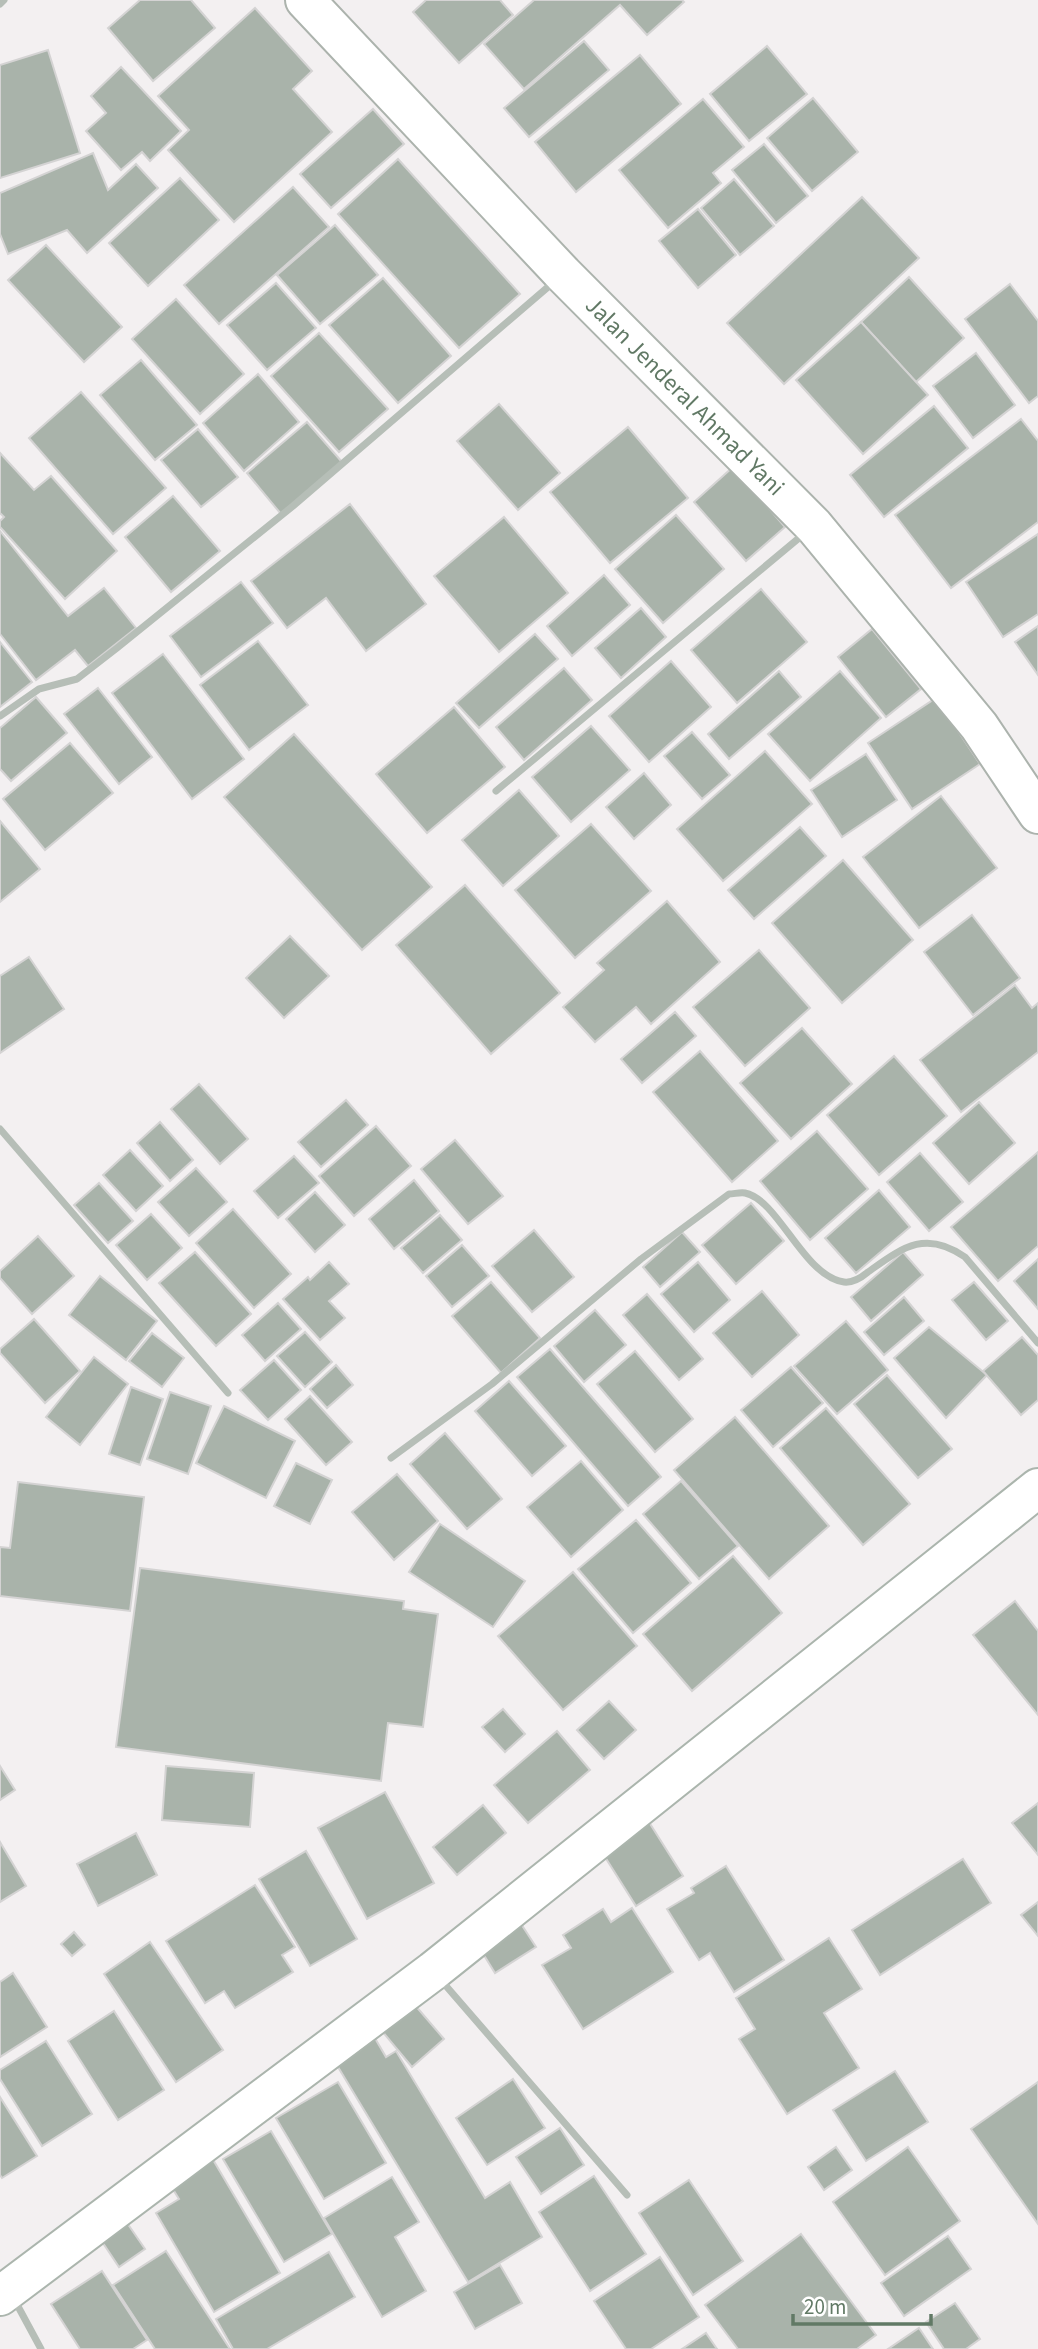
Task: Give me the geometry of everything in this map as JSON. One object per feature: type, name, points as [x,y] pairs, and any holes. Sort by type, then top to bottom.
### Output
[{"type":"main road","name":"Jalan Jenderal Ahmad Yani","points":[[305,0],[563,274],[814,526],[979,726],[1038,814]]},
{"type":"main road","points":[[4,2292],[433,1970],[1038,1489]]},
{"type":"street","points":[[0,4],[4,0]]},
{"type":"street","points":[[0,716],[39,689],[77,679],[117,648],[293,506],[563,274]]},
{"type":"street","points":[[496,791],[814,526]]},
{"type":"street","points":[[0,1129],[228,1393]]},
{"type":"street","points":[[391,1458],[492,1384],[641,1259],[729,1194],[743,1192],[759,1198],[808,1258],[827,1276],[845,1283],[861,1277],[902,1248],[921,1242],[951,1248],[965,1257],[1038,1343]]},
{"type":"street","points":[[433,1970],[627,2195]]},
{"type":"street","points":[[4,2292],[41,2349]]},
{"type":"building","points":[[140,0],[191,0],[215,28],[153,81],[108,28]]},
{"type":"building","points":[[426,0],[500,0],[513,15],[459,63],[413,12]]},
{"type":"building","points":[[534,0],[684,2],[647,35],[620,5],[524,89],[484,44]]},
{"type":"building","points":[[255,8],[312,71],[293,89],[332,132],[234,222],[168,150],[189,130],[158,96]]},
{"type":"building","points":[[584,41],[609,70],[529,137],[504,108]]},
{"type":"building","points":[[767,46],[807,94],[749,141],[710,94]]},
{"type":"building","points":[[48,50],[80,153],[0,178],[0,65]]},
{"type":"building","points":[[640,55],[681,104],[576,192],[535,142]]},
{"type":"building","points":[[121,67],[181,131],[150,161],[142,152],[121,170],[86,131],[106,113],[91,96]]},
{"type":"building","points":[[813,98],[858,152],[812,191],[767,138]]},
{"type":"building","points":[[703,99],[744,147],[713,173],[721,183],[668,228],[619,170]]},
{"type":"building","points":[[373,109],[404,144],[331,208],[300,174]]},
{"type":"building","points":[[764,144],[808,196],[776,223],[732,170]]},
{"type":"building","points":[[93,153],[108,190],[136,164],[158,188],[87,253],[67,230],[8,254],[0,234],[0,193]]},
{"type":"building","points":[[398,159],[520,294],[459,348],[338,214]]},
{"type":"building","points":[[180,178],[219,220],[148,286],[109,243]]},
{"type":"building","points":[[734,179],[774,226],[740,255],[701,208]]},
{"type":"building","points":[[293,187],[329,227],[219,324],[184,285]]},
{"type":"building","points":[[862,197],[919,258],[784,384],[727,323]]},
{"type":"building","points":[[698,209],[736,255],[698,288],[659,241]]},
{"type":"building","points":[[335,225],[378,275],[320,324],[277,275]]},
{"type":"building","points":[[46,245],[122,327],[84,362],[8,280]]},
{"type":"building","points":[[909,277],[964,338],[916,382],[861,322]]},
{"type":"building","points":[[383,278],[451,356],[398,403],[329,325]]},
{"type":"building","points":[[276,283],[316,328],[267,370],[227,325]]},
{"type":"building","points":[[1010,284],[1038,321],[1038,396],[1029,403],[965,319]]},
{"type":"building","points":[[176,299],[244,374],[200,414],[132,339]]},
{"type":"building","points":[[861,322],[928,395],[863,454],[796,380]]},
{"type":"building","points":[[319,333],[388,409],[339,452],[271,376]]},
{"type":"building","points":[[976,353],[1015,405],[973,438],[933,386]]},
{"type":"building","points":[[141,360],[197,425],[155,460],[100,395]]},
{"type":"building","points":[[258,374],[299,422],[244,471],[203,423]]},
{"type":"building","points":[[81,392],[166,488],[113,534],[29,438]]},
{"type":"building","points":[[499,404],[560,473],[518,510],[457,441]]},
{"type":"building","points":[[934,406],[968,448],[884,517],[850,475]]},
{"type":"building","points":[[1021,419],[1038,441],[1038,522],[951,588],[895,515]]},
{"type":"building","points":[[307,422],[342,462],[281,514],[247,473]]},
{"type":"building","points":[[628,427],[688,498],[610,563],[550,492]]},
{"type":"building","points":[[198,429],[238,477],[201,507],[161,460]]},
{"type":"building","points":[[0,453],[34,490],[51,476],[117,551],[65,599],[0,527],[0,521],[4,517],[0,513]]},
{"type":"building","points":[[733,467],[785,527],[746,561],[694,502]]},
{"type":"building","points":[[173,496],[220,551],[171,592],[125,537]]},
{"type":"building","points":[[350,504],[426,604],[366,651],[326,598],[287,628],[251,581]]},
{"type":"building","points":[[676,515],[724,569],[663,623],[615,569]]},
{"type":"building","points":[[504,517],[568,593],[499,652],[434,576]]},
{"type":"building","points":[[0,531],[68,616],[104,588],[136,628],[88,666],[75,650],[36,680],[0,634]]},
{"type":"building","points":[[1038,534],[1038,614],[1003,637],[966,582]]},
{"type":"building","points":[[604,575],[630,605],[572,656],[547,626]]},
{"type":"building","points":[[241,582],[273,623],[201,677],[170,636]]},
{"type":"building","points":[[761,589],[807,642],[737,703],[691,650]]},
{"type":"building","points":[[641,608],[666,637],[621,678],[595,648]]},
{"type":"building","points":[[1038,626],[1038,675],[1015,642]]},
{"type":"building","points":[[872,629],[921,689],[886,717],[838,657]]},
{"type":"building","points":[[535,634],[558,659],[479,728],[456,703]]},
{"type":"building","points":[[258,641],[308,705],[249,750],[200,685]]},
{"type":"building","points":[[0,642],[32,682],[0,707]]},
{"type":"building","points":[[163,654],[244,759],[192,799],[112,693]]},
{"type":"building","points":[[671,661],[711,707],[649,762],[609,716]]},
{"type":"building","points":[[564,668],[592,700],[524,760],[496,727]]},
{"type":"building","points":[[779,671],[801,697],[729,759],[708,734]]},
{"type":"building","points":[[840,671],[881,718],[810,781],[768,734]]},
{"type":"building","points":[[98,688],[152,757],[119,784],[64,714]]},
{"type":"building","points":[[36,697],[67,733],[11,781],[0,769],[0,728]]},
{"type":"building","points":[[936,698],[980,764],[912,809],[868,743]]},
{"type":"building","points":[[454,707],[505,767],[427,833],[376,774]]},
{"type":"building","points":[[591,726],[630,770],[571,822],[532,777]]},
{"type":"building","points":[[692,732],[730,775],[702,799],[664,756]]},
{"type":"building","points":[[294,734],[432,887],[362,950],[224,797]]},
{"type":"building","points":[[70,743],[113,793],[45,850],[3,799]]},
{"type":"building","points":[[765,751],[812,804],[723,881],[677,829]]},
{"type":"building","points":[[866,754],[897,800],[842,837],[811,790]]},
{"type":"building","points":[[644,773],[671,805],[634,839],[606,807]]},
{"type":"building","points":[[519,790],[559,836],[503,886],[462,840]]},
{"type":"building","points":[[941,796],[997,868],[919,928],[863,857]]},
{"type":"building","points":[[0,821],[40,869],[0,902]]},
{"type":"building","points":[[591,824],[651,891],[575,958],[515,890]]},
{"type":"building","points":[[800,827],[826,856],[754,919],[728,890]]},
{"type":"building","points":[[843,860],[913,940],[842,1003],[772,923]]},
{"type":"building","points":[[465,885],[560,993],[491,1054],[396,945]]},
{"type":"building","points":[[667,901],[720,962],[651,1024],[636,1007],[595,1042],[563,1007],[604,970],[597,963]]},
{"type":"building","points":[[972,915],[1020,978],[973,1015],[924,952]]},
{"type":"building","points":[[290,936],[329,976],[284,1018],[246,978]]},
{"type":"building","points":[[759,950],[810,1008],[745,1066],[693,1007]]},
{"type":"building","points":[[29,957],[64,1009],[0,1053],[0,976]]},
{"type":"building","points":[[1015,985],[1032,1008],[1038,1003],[1038,1052],[961,1112],[920,1060]]},
{"type":"building","points":[[675,1012],[696,1036],[642,1083],[621,1059]]},
{"type":"building","points":[[802,1028],[852,1084],[791,1139],[740,1083]]},
{"type":"building","points":[[700,1051],[778,1141],[732,1182],[653,1092]]},
{"type":"building","points":[[894,1056],[947,1116],[879,1175],[827,1115]]},
{"type":"building","points":[[199,1084],[248,1139],[220,1164],[171,1109]]},
{"type":"building","points":[[346,1100],[368,1125],[321,1167],[298,1142]]},
{"type":"building","points":[[979,1102],[1015,1143],[969,1184],[933,1143]]},
{"type":"building","points":[[160,1122],[193,1160],[170,1181],[137,1143]]},
{"type":"building","points":[[376,1126],[411,1166],[354,1216],[319,1176]]},
{"type":"building","points":[[817,1131],[868,1189],[810,1240],[760,1181]]},
{"type":"building","points":[[455,1140],[503,1196],[468,1224],[421,1169]]},
{"type":"building","points":[[130,1150],[163,1186],[136,1211],[103,1175]]},
{"type":"building","points":[[1038,1152],[1038,1246],[998,1281],[951,1227]]},
{"type":"building","points":[[920,1153],[963,1202],[929,1231],[887,1182]]},
{"type":"building","points":[[294,1156],[319,1183],[278,1218],[254,1191]]},
{"type":"building","points":[[196,1168],[227,1202],[189,1236],[158,1202]]},
{"type":"building","points":[[414,1180],[439,1211],[394,1249],[369,1219]]},
{"type":"building","points":[[99,1183],[133,1221],[108,1243],[74,1205]]},
{"type":"building","points":[[879,1190],[910,1227],[856,1273],[825,1238]]},
{"type":"building","points":[[315,1192],[345,1225],[315,1252],[286,1219]]},
{"type":"building","points":[[751,1203],[784,1241],[736,1284],[702,1245]]},
{"type":"building","points":[[233,1209],[291,1274],[254,1308],[196,1243]]},
{"type":"building","points":[[151,1214],[182,1248],[147,1280],[116,1245]]},
{"type":"building","points":[[440,1215],[462,1240],[423,1273],[401,1248]]},
{"type":"building","points":[[534,1230],[574,1277],[532,1312],[492,1266]]},
{"type":"building","points":[[682,1232],[700,1252],[660,1287],[643,1267]]},
{"type":"building","points":[[38,1236],[74,1276],[32,1314],[0,1278],[0,1271]]},
{"type":"building","points":[[462,1245],[489,1276],[452,1307],[426,1276]]},
{"type":"building","points":[[195,1252],[251,1314],[216,1346],[159,1283]]},
{"type":"building","points":[[903,1252],[923,1275],[871,1321],[851,1297]]},
{"type":"building","points":[[1038,1259],[1038,1309],[1014,1281]]},
{"type":"building","points":[[329,1262],[349,1284],[329,1301],[345,1318],[320,1340],[283,1299],[308,1277],[310,1280]]},
{"type":"building","points":[[698,1262],[730,1300],[694,1332],[661,1294]]},
{"type":"building","points":[[100,1276],[157,1321],[126,1360],[69,1315]]},
{"type":"building","points":[[491,1282],[540,1338],[501,1373],[452,1316]]},
{"type":"building","points":[[974,1282],[1008,1321],[986,1340],[952,1300]]},
{"type":"building","points":[[762,1291],[799,1335],[752,1377],[713,1333]]},
{"type":"building","points":[[647,1294],[703,1359],[679,1380],[623,1315]]},
{"type":"building","points":[[904,1297],[924,1321],[884,1355],[864,1332]]},
{"type":"building","points":[[278,1303],[301,1329],[265,1361],[242,1335]]},
{"type":"building","points":[[595,1310],[626,1345],[584,1382],[554,1346]]},
{"type":"building","points":[[34,1319],[80,1371],[45,1403],[0,1353],[0,1349]]},
{"type":"building","points":[[846,1321],[888,1370],[837,1414],[794,1366]]},
{"type":"building","points":[[929,1327],[987,1375],[946,1418],[894,1358]]},
{"type":"building","points":[[305,1332],[332,1362],[305,1387],[277,1356]]},
{"type":"building","points":[[152,1333],[184,1358],[162,1387],[129,1361]]},
{"type":"building","points":[[1022,1337],[1038,1355],[1038,1400],[1021,1415],[983,1371]]},
{"type":"building","points":[[550,1349],[661,1477],[628,1506],[517,1377]]},
{"type":"building","points":[[635,1351],[693,1419],[655,1452],[597,1384]]},
{"type":"building","points":[[94,1357],[128,1384],[80,1445],[46,1417]]},
{"type":"building","points":[[274,1360],[301,1390],[268,1420],[240,1390]]},
{"type":"building","points":[[336,1365],[353,1385],[327,1408],[310,1389]]},
{"type":"building","points":[[791,1367],[823,1403],[773,1447],[741,1410]]},
{"type":"building","points":[[887,1375],[952,1449],[918,1478],[854,1404]]},
{"type":"building","points":[[509,1381],[566,1446],[532,1476],[475,1411]]},
{"type":"building","points":[[131,1387],[163,1399],[140,1465],[109,1454]]},
{"type":"building","points":[[170,1392],[211,1406],[188,1474],[147,1459]]},
{"type":"building","points":[[310,1396],[352,1442],[326,1465],[285,1419]]},
{"type":"building","points":[[224,1406],[295,1441],[266,1498],[196,1463]]},
{"type":"building","points":[[826,1408],[910,1504],[863,1545],[780,1448]]},
{"type":"building","points":[[735,1417],[829,1526],[769,1579],[674,1470]]},
{"type":"building","points":[[445,1433],[502,1499],[467,1529],[410,1464]]},
{"type":"building","points":[[581,1461],[623,1510],[571,1557],[527,1507]]},
{"type":"building","points":[[296,1463],[332,1480],[310,1524],[274,1506]]},
{"type":"building","points":[[397,1474],[438,1521],[394,1560],[352,1512]]},
{"type":"building","points":[[681,1481],[738,1546],[699,1579],[643,1514]]},
{"type":"building","points":[[18,1482],[144,1497],[130,1611],[0,1596],[0,1547],[10,1548]]},
{"type":"building","points":[[636,1520],[691,1583],[633,1633],[578,1569]]},
{"type":"building","points":[[440,1524],[525,1581],[493,1627],[409,1572]]},
{"type":"building","points":[[733,1556],[782,1613],[692,1691],[643,1634]]},
{"type":"building","points":[[140,1568],[404,1601],[403,1609],[438,1614],[423,1727],[388,1723],[381,1781],[116,1747]]},
{"type":"building","points":[[573,1572],[637,1646],[563,1710],[498,1636]]},
{"type":"building","points":[[1015,1601],[1038,1631],[1038,1715],[973,1635]]},
{"type":"building","points":[[609,1701],[636,1730],[604,1759],[577,1730]]},
{"type":"building","points":[[503,1709],[525,1734],[505,1752],[482,1727]]},
{"type":"building","points":[[557,1731],[590,1770],[528,1823],[494,1785]]},
{"type":"building","points":[[0,1766],[15,1790],[0,1800]]},
{"type":"building","points":[[166,1766],[254,1773],[250,1827],[162,1820]]},
{"type":"building","points":[[385,1792],[434,1883],[367,1919],[318,1828]]},
{"type":"building","points":[[1038,1803],[1038,1855],[1012,1823]]},
{"type":"building","points":[[483,1805],[506,1833],[457,1875],[433,1847]]},
{"type":"building","points":[[647,1819],[683,1876],[636,1906],[600,1849]]},
{"type":"building","points":[[136,1833],[157,1875],[98,1906],[77,1864]]},
{"type":"building","points":[[0,1842],[26,1886],[0,1902]]},
{"type":"building","points":[[306,1851],[357,1939],[310,1966],[259,1879]]},
{"type":"building","points":[[963,1859],[991,1903],[880,1975],[852,1930]]},
{"type":"building","points":[[726,1866],[784,1960],[734,1992],[710,1953],[699,1960],[667,1909],[694,1893],[691,1888]]},
{"type":"building","points":[[255,1885],[295,1947],[282,1955],[293,1972],[235,2008],[224,1991],[205,2003],[166,1941]]},
{"type":"building","points":[[1038,1902],[1038,1936],[1021,1915]]},
{"type":"building","points":[[632,1908],[673,1972],[583,2029],[542,1965],[571,1948],[563,1935],[603,1909],[611,1922]]},
{"type":"building","points":[[514,1913],[536,1947],[495,1973],[474,1939]]},
{"type":"building","points":[[74,1932],[85,1945],[72,1956],[61,1944]]},
{"type":"building","points":[[829,1938],[862,1989],[824,2013],[859,2068],[787,2114],[739,2039],[755,2029],[736,1998]]},
{"type":"building","points":[[150,1942],[223,2050],[176,2082],[104,1974]]},
{"type":"building","points":[[13,1973],[47,2027],[0,2057],[0,1982]]},
{"type":"building","points":[[414,2004],[444,2039],[412,2067],[382,2031]]},
{"type":"building","points":[[114,2011],[164,2090],[118,2120],[68,2041]]},
{"type":"building","points":[[369,2028],[386,2057],[396,2051],[485,2198],[510,2182],[542,2237],[468,2282],[329,2052]]},
{"type":"building","points":[[46,2041],[92,2114],[42,2146],[0,2079],[0,2070]]},
{"type":"building","points":[[895,2071],[928,2122],[866,2161],[833,2110]]},
{"type":"building","points":[[513,2079],[545,2128],[487,2165],[456,2118]]},
{"type":"building","points":[[338,2082],[386,2163],[324,2199],[276,2118]]},
{"type":"building","points":[[1038,2082],[1038,2224],[971,2129]]},
{"type":"building","points":[[0,2097],[37,2156],[2,2178],[0,2175]]},
{"type":"building","points":[[560,2128],[584,2165],[541,2194],[516,2157]]},
{"type":"building","points":[[271,2131],[332,2234],[284,2262],[223,2159]]},
{"type":"building","points":[[836,2147],[852,2170],[824,2190],[808,2167]]},
{"type":"building","points":[[908,2147],[960,2221],[885,2275],[833,2202]]},
{"type":"building","points":[[212,2158],[280,2273],[214,2312],[156,2213],[179,2199],[169,2183]]},
{"type":"building","points":[[594,2176],[646,2254],[590,2291],[539,2212]]},
{"type":"building","points":[[392,2177],[419,2222],[395,2237],[426,2291],[382,2317],[324,2218]]},
{"type":"building","points":[[689,2180],[743,2261],[693,2295],[639,2213]]},
{"type":"building","points":[[125,2220],[145,2249],[119,2267],[99,2237]]},
{"type":"building","points":[[801,2234],[876,2335],[857,2349],[738,2349],[705,2305]]},
{"type":"building","points":[[948,2236],[971,2269],[904,2316],[881,2283]]},
{"type":"building","points":[[166,2251],[230,2349],[155,2349],[113,2285]]},
{"type":"building","points":[[329,2252],[355,2297],[267,2349],[233,2349],[216,2319]]},
{"type":"building","points":[[660,2257],[699,2317],[651,2349],[626,2349],[594,2301]]},
{"type":"building","points":[[500,2265],[522,2303],[475,2329],[454,2292]]},
{"type":"building","points":[[102,2271],[147,2340],[133,2349],[80,2349],[51,2304]]},
{"type":"building","points":[[955,2303],[980,2339],[966,2349],[944,2349],[926,2322]]},
{"type":"building","points":[[919,2328],[933,2349],[888,2349]]},
{"type":"building","points":[[706,2333],[717,2349],[682,2349]]}]
